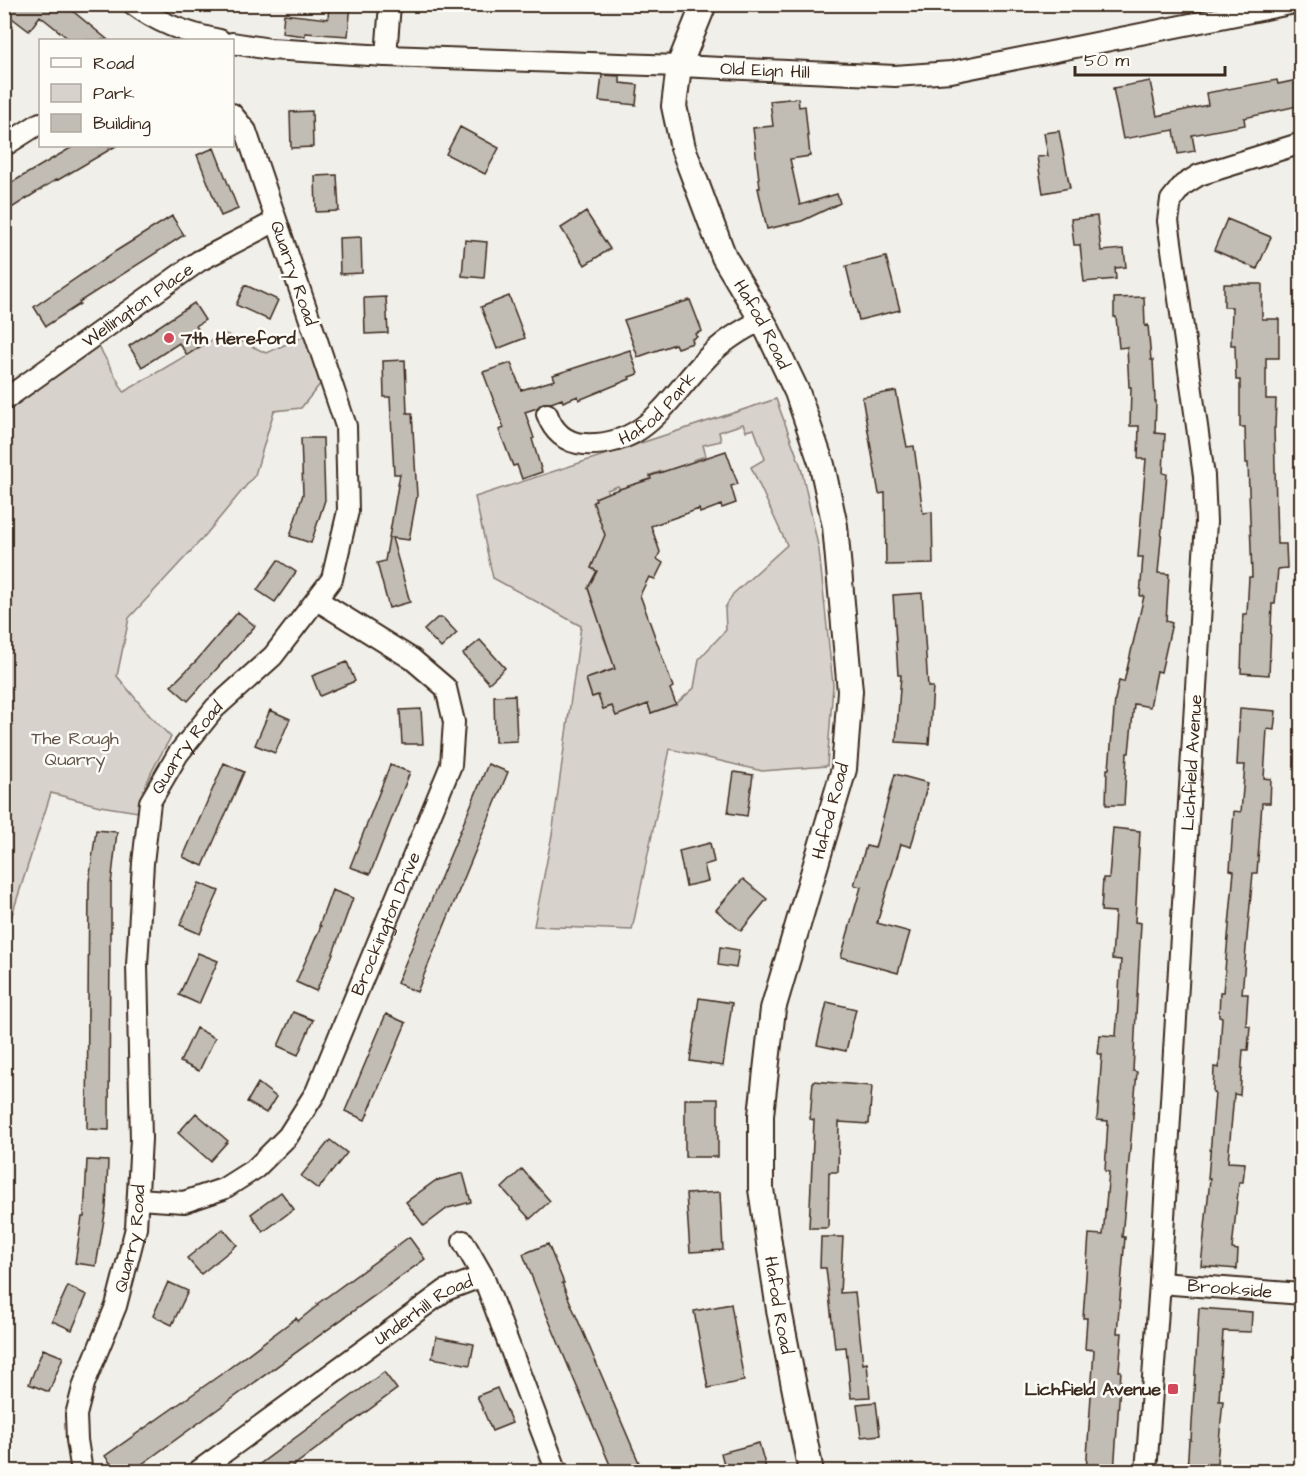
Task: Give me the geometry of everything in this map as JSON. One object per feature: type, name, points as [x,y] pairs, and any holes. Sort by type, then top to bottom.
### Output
[{"type":"street","points":[[133,4],[169,34],[215,39]]},
{"type":"street","points":[[386,56],[390,4]]},
{"type":"street","name":"Hafod Road","points":[[704,4],[679,66],[674,106],[683,148],[724,257],[762,320],[797,392],[822,465],[835,526],[850,692],[844,769],[773,1009],[761,1115],[763,1200],[779,1310],[811,1472]]},
{"type":"street","name":"Old Eign Hill","points":[[234,43],[270,49],[386,56],[895,76],[951,72],[1290,4]]},
{"type":"street","name":"Quarry Road","points":[[82,1472],[76,1415],[84,1384],[116,1306],[136,1228],[141,1139],[137,965],[143,862],[150,802],[178,754],[215,708],[273,656],[332,579],[348,511],[346,426],[246,131],[234,116]]},
{"type":"street","points":[[4,146],[39,124]]},
{"type":"street","name":"Lichfield Avenue","points":[[1146,1472],[1160,1283],[1206,522],[1204,476],[1168,221],[1171,200],[1183,185],[1199,175],[1302,143]]},
{"type":"street","name":"Wellington Place","points":[[4,400],[199,261],[276,221]]},
{"type":"street","name":"Hafod Park","points":[[547,414],[551,425],[563,438],[578,444],[603,445],[626,438],[646,425],[673,398],[706,359],[728,339],[762,320]]},
{"type":"street","name":"Brockington Drive","points":[[138,1199],[184,1202],[223,1189],[256,1168],[288,1136],[316,1092],[451,765],[454,722],[446,688],[412,659],[316,600]]},
{"type":"street","points":[[464,1241],[483,1276]]},
{"type":"street","name":"Underhill Road","points":[[197,1472],[446,1290],[483,1276],[557,1472]]},
{"type":"street","name":"Brookside","points":[[1160,1283],[1302,1294]]},
{"type":"green space","name":"The Rough Quarry","points":[[314,332],[329,373],[301,408],[274,411],[255,475],[203,538],[129,618],[117,676],[150,716],[171,737],[147,782],[138,812],[100,806],[51,793],[10,921],[5,968],[5,400],[97,343],[124,392],[224,333],[266,353]]},
{"type":"green space","points":[[776,399],[801,467],[819,550],[833,685],[827,766],[762,771],[670,749],[632,930],[534,926],[552,835],[581,626],[493,578],[475,497]],"holes":[[[743,424],[746,431],[754,429],[765,459],[751,467],[787,545],[733,594],[725,608],[726,630],[699,659],[694,688],[676,704],[651,713],[648,704],[616,715],[612,706],[603,709],[598,695],[592,697],[586,679],[616,668],[588,588],[597,571],[591,568],[608,535],[596,498],[608,494],[607,490],[618,486],[620,489],[651,479],[650,475],[662,471],[663,475],[694,463],[693,460],[706,456],[703,445],[721,441],[719,432]]]},
{"type":"building","points":[[4,4],[64,4],[107,39],[69,39],[40,16],[29,31],[4,12]]},
{"type":"building","points":[[329,4],[351,4],[348,36],[305,33],[305,36],[282,33],[284,14],[328,19]]},
{"type":"building","points":[[602,75],[620,76],[620,83],[638,85],[636,105],[599,101]]},
{"type":"building","points":[[1302,79],[1302,105],[1244,118],[1245,125],[1192,135],[1195,151],[1178,154],[1174,130],[1123,139],[1113,88],[1150,81],[1157,116],[1208,105],[1206,93],[1277,80],[1278,84]]},
{"type":"building","points":[[798,98],[799,107],[805,106],[810,156],[790,159],[800,205],[837,194],[840,203],[802,221],[767,229],[758,188],[760,188],[753,128],[773,126],[770,101]]},
{"type":"building","points":[[312,111],[313,147],[291,148],[290,112]]},
{"type":"building","points":[[460,127],[499,148],[485,174],[446,154]]},
{"type":"building","points":[[1059,131],[1070,188],[1043,193],[1037,157],[1048,156],[1044,133]]},
{"type":"building","points":[[72,147],[114,147],[57,179],[4,213],[4,187]]},
{"type":"building","points":[[214,148],[238,209],[221,216],[197,155]]},
{"type":"building","points":[[337,175],[339,211],[316,212],[315,176]]},
{"type":"building","points":[[586,212],[610,249],[585,265],[561,228]]},
{"type":"building","points":[[172,216],[184,235],[79,302],[80,304],[46,326],[34,307]]},
{"type":"building","points":[[1097,216],[1101,251],[1124,249],[1126,267],[1115,268],[1116,279],[1084,282],[1080,245],[1074,245],[1071,219]]},
{"type":"building","points":[[1227,219],[1271,237],[1257,269],[1214,250]]},
{"type":"building","points":[[361,237],[362,273],[340,274],[339,238]]},
{"type":"building","points":[[465,240],[487,242],[484,278],[462,276]]},
{"type":"building","points":[[886,257],[900,310],[859,320],[846,266]]},
{"type":"building","points":[[1224,284],[1262,284],[1262,319],[1279,319],[1279,358],[1266,358],[1266,399],[1276,399],[1274,428],[1277,544],[1286,544],[1287,568],[1278,569],[1275,604],[1272,604],[1269,675],[1241,673],[1243,614],[1247,614],[1249,577],[1252,577],[1248,463],[1246,463],[1245,427],[1240,427],[1240,380],[1236,380],[1235,345],[1231,345],[1232,307],[1224,307]]},
{"type":"building","points":[[245,285],[278,300],[269,320],[236,305]]},
{"type":"building","points":[[509,296],[525,338],[497,349],[481,307]]},
{"type":"building","points":[[386,297],[388,333],[365,334],[364,298]]},
{"type":"building","points":[[1144,297],[1145,326],[1148,325],[1151,360],[1153,360],[1156,401],[1155,433],[1165,434],[1163,473],[1167,474],[1158,573],[1169,574],[1166,621],[1172,623],[1161,672],[1157,671],[1150,707],[1134,704],[1129,753],[1127,753],[1124,805],[1106,805],[1107,769],[1109,769],[1115,699],[1119,681],[1124,682],[1144,596],[1140,596],[1143,557],[1138,557],[1146,459],[1138,459],[1139,426],[1130,426],[1131,387],[1129,387],[1127,347],[1119,348],[1116,317],[1114,317],[1114,298]]},
{"type":"building","points":[[690,300],[702,331],[695,334],[697,337],[692,339],[693,343],[677,348],[675,344],[638,357],[624,320]]},
{"type":"building","name":"7th Hereford","points":[[194,303],[205,320],[196,326],[199,330],[194,334],[202,345],[187,355],[179,343],[142,367],[129,346]]},
{"type":"building","points":[[630,350],[638,374],[629,377],[630,379],[579,400],[578,396],[563,402],[562,399],[543,403],[525,412],[542,472],[522,479],[517,465],[513,466],[499,430],[504,428],[483,372],[511,363],[521,390],[555,380],[553,375]]},
{"type":"building","points":[[405,360],[407,413],[412,413],[417,496],[409,540],[392,538],[410,602],[389,608],[377,563],[385,561],[400,474],[394,474],[390,397],[384,397],[383,361]]},
{"type":"building","points":[[896,391],[907,447],[914,446],[923,513],[932,512],[933,564],[886,565],[885,493],[879,494],[862,397]]},
{"type":"building","points":[[301,438],[323,438],[325,500],[311,543],[290,536],[303,494]]},
{"type":"building","points":[[726,451],[738,484],[731,486],[736,503],[722,508],[721,505],[700,513],[699,509],[651,526],[660,552],[657,559],[663,563],[655,579],[649,577],[640,595],[673,687],[670,689],[676,704],[651,713],[648,704],[616,716],[612,706],[603,709],[598,695],[592,697],[586,679],[615,669],[588,588],[597,571],[591,568],[605,535],[593,502],[595,498],[607,493],[651,479],[650,476]]},
{"type":"building","points":[[278,560],[296,572],[275,602],[257,590]]},
{"type":"building","points":[[922,593],[928,687],[933,687],[929,744],[896,742],[901,675],[898,675],[893,595]]},
{"type":"building","points":[[238,612],[255,626],[188,701],[171,686],[197,660]]},
{"type":"building","points":[[437,618],[443,618],[457,633],[441,648],[424,630]]},
{"type":"building","points":[[480,640],[505,668],[489,683],[463,654]]},
{"type":"building","points":[[347,662],[355,681],[320,696],[312,676]]},
{"type":"building","points":[[515,695],[517,741],[495,742],[494,696]]},
{"type":"building","points":[[1240,708],[1276,711],[1274,730],[1267,729],[1264,778],[1271,779],[1270,803],[1262,803],[1257,873],[1253,873],[1242,994],[1248,994],[1246,1025],[1250,1026],[1248,1050],[1243,1050],[1240,1095],[1234,1094],[1228,1162],[1245,1163],[1243,1182],[1239,1182],[1232,1249],[1238,1250],[1237,1269],[1201,1266],[1210,1179],[1208,1179],[1215,1093],[1213,1092],[1214,1067],[1219,1068],[1222,1017],[1219,1016],[1220,992],[1223,992],[1234,871],[1230,870],[1234,811],[1241,812],[1245,765],[1237,765]]},
{"type":"building","points":[[421,709],[423,744],[402,744],[400,710]]},
{"type":"building","points":[[270,710],[290,719],[275,753],[255,745]]},
{"type":"building","points":[[224,763],[244,772],[203,866],[183,857]]},
{"type":"building","points":[[488,764],[508,772],[417,992],[397,983]]},
{"type":"building","points":[[390,765],[410,772],[370,874],[350,867]]},
{"type":"building","points":[[734,772],[753,775],[747,816],[728,813]]},
{"type":"building","points":[[895,774],[928,783],[911,847],[901,844],[877,923],[910,932],[898,973],[841,957],[861,887],[854,885],[866,846],[875,848]]},
{"type":"building","points":[[1113,828],[1140,831],[1135,922],[1141,923],[1133,1071],[1137,1072],[1122,1237],[1125,1237],[1117,1333],[1122,1333],[1119,1371],[1121,1371],[1114,1472],[1086,1472],[1094,1350],[1085,1349],[1087,1318],[1083,1318],[1089,1234],[1103,1235],[1109,1172],[1105,1171],[1108,1121],[1097,1120],[1102,1054],[1098,1054],[1100,1035],[1116,1036],[1121,960],[1112,959],[1115,912],[1101,911],[1103,878],[1109,878]]},
{"type":"building","points":[[96,830],[117,832],[111,885],[109,1130],[87,1129],[89,882]]},
{"type":"building","points":[[710,843],[714,862],[704,865],[708,881],[686,886],[679,851]]},
{"type":"building","points":[[743,879],[767,899],[741,931],[716,910]]},
{"type":"building","points":[[199,883],[219,891],[200,934],[180,925]]},
{"type":"building","points":[[332,890],[353,898],[332,956],[316,991],[296,982],[321,926],[319,926]]},
{"type":"building","points":[[720,947],[739,950],[736,968],[718,965]]},
{"type":"building","points":[[198,953],[218,961],[199,1004],[179,995]]},
{"type":"building","points":[[699,998],[732,1003],[723,1066],[690,1061]]},
{"type":"building","points":[[827,1002],[856,1009],[846,1051],[817,1045]]},
{"type":"building","points":[[293,1012],[313,1020],[298,1055],[278,1046]]},
{"type":"building","points":[[386,1014],[406,1023],[365,1120],[345,1111]]},
{"type":"building","points":[[196,1028],[215,1038],[199,1071],[180,1062]]},
{"type":"building","points":[[813,1081],[872,1086],[869,1124],[839,1122],[838,1172],[829,1172],[828,1228],[809,1228],[814,1120],[810,1119]]},
{"type":"building","points":[[258,1083],[276,1097],[266,1113],[247,1102]]},
{"type":"building","points":[[685,1099],[718,1099],[718,1157],[685,1157]]},
{"type":"building","points":[[196,1113],[228,1141],[210,1161],[178,1133]]},
{"type":"building","points":[[330,1140],[347,1153],[318,1189],[301,1176]]},
{"type":"building","points":[[87,1160],[108,1161],[106,1208],[96,1266],[75,1263],[82,1217],[84,1217]]},
{"type":"building","points":[[522,1169],[550,1201],[530,1219],[502,1188]]},
{"type":"building","points":[[463,1173],[471,1202],[448,1208],[424,1226],[406,1202],[435,1181]]},
{"type":"building","points":[[281,1192],[294,1209],[263,1232],[251,1214]]},
{"type":"building","points":[[720,1192],[723,1250],[690,1252],[686,1194]]},
{"type":"building","points":[[223,1229],[237,1245],[201,1274],[187,1258]]},
{"type":"building","points":[[409,1237],[425,1259],[131,1472],[117,1472],[105,1456],[296,1318],[298,1321],[317,1304]]},
{"type":"building","points":[[821,1237],[843,1237],[840,1293],[855,1292],[863,1364],[867,1363],[870,1397],[851,1398],[846,1347],[835,1348],[826,1268],[820,1268]]},
{"type":"building","points":[[548,1244],[564,1283],[562,1283],[643,1472],[613,1472],[545,1311],[523,1254]]},
{"type":"building","points":[[168,1282],[188,1291],[172,1325],[153,1316]]},
{"type":"building","points":[[68,1286],[87,1295],[72,1330],[52,1321]]},
{"type":"building","points":[[731,1304],[744,1381],[708,1388],[694,1311]]},
{"type":"building","points":[[1199,1308],[1252,1312],[1251,1332],[1223,1331],[1219,1401],[1223,1401],[1216,1472],[1187,1472]]},
{"type":"building","points":[[436,1337],[474,1344],[470,1365],[432,1358]]},
{"type":"building","points":[[43,1349],[63,1357],[49,1392],[29,1384]]},
{"type":"building","points":[[384,1372],[397,1389],[285,1472],[249,1472]]},
{"type":"building","points":[[497,1388],[512,1423],[492,1431],[477,1396]]},
{"type":"building","points":[[876,1402],[880,1435],[861,1437],[857,1404]]},
{"type":"building","points":[[759,1443],[767,1472],[726,1472],[721,1453]]},
{"type":"place","name":"7th Hereford","points":[[169,338]]},
{"type":"place","name":"Lichfield Avenue","points":[[1173,1389]]}]
